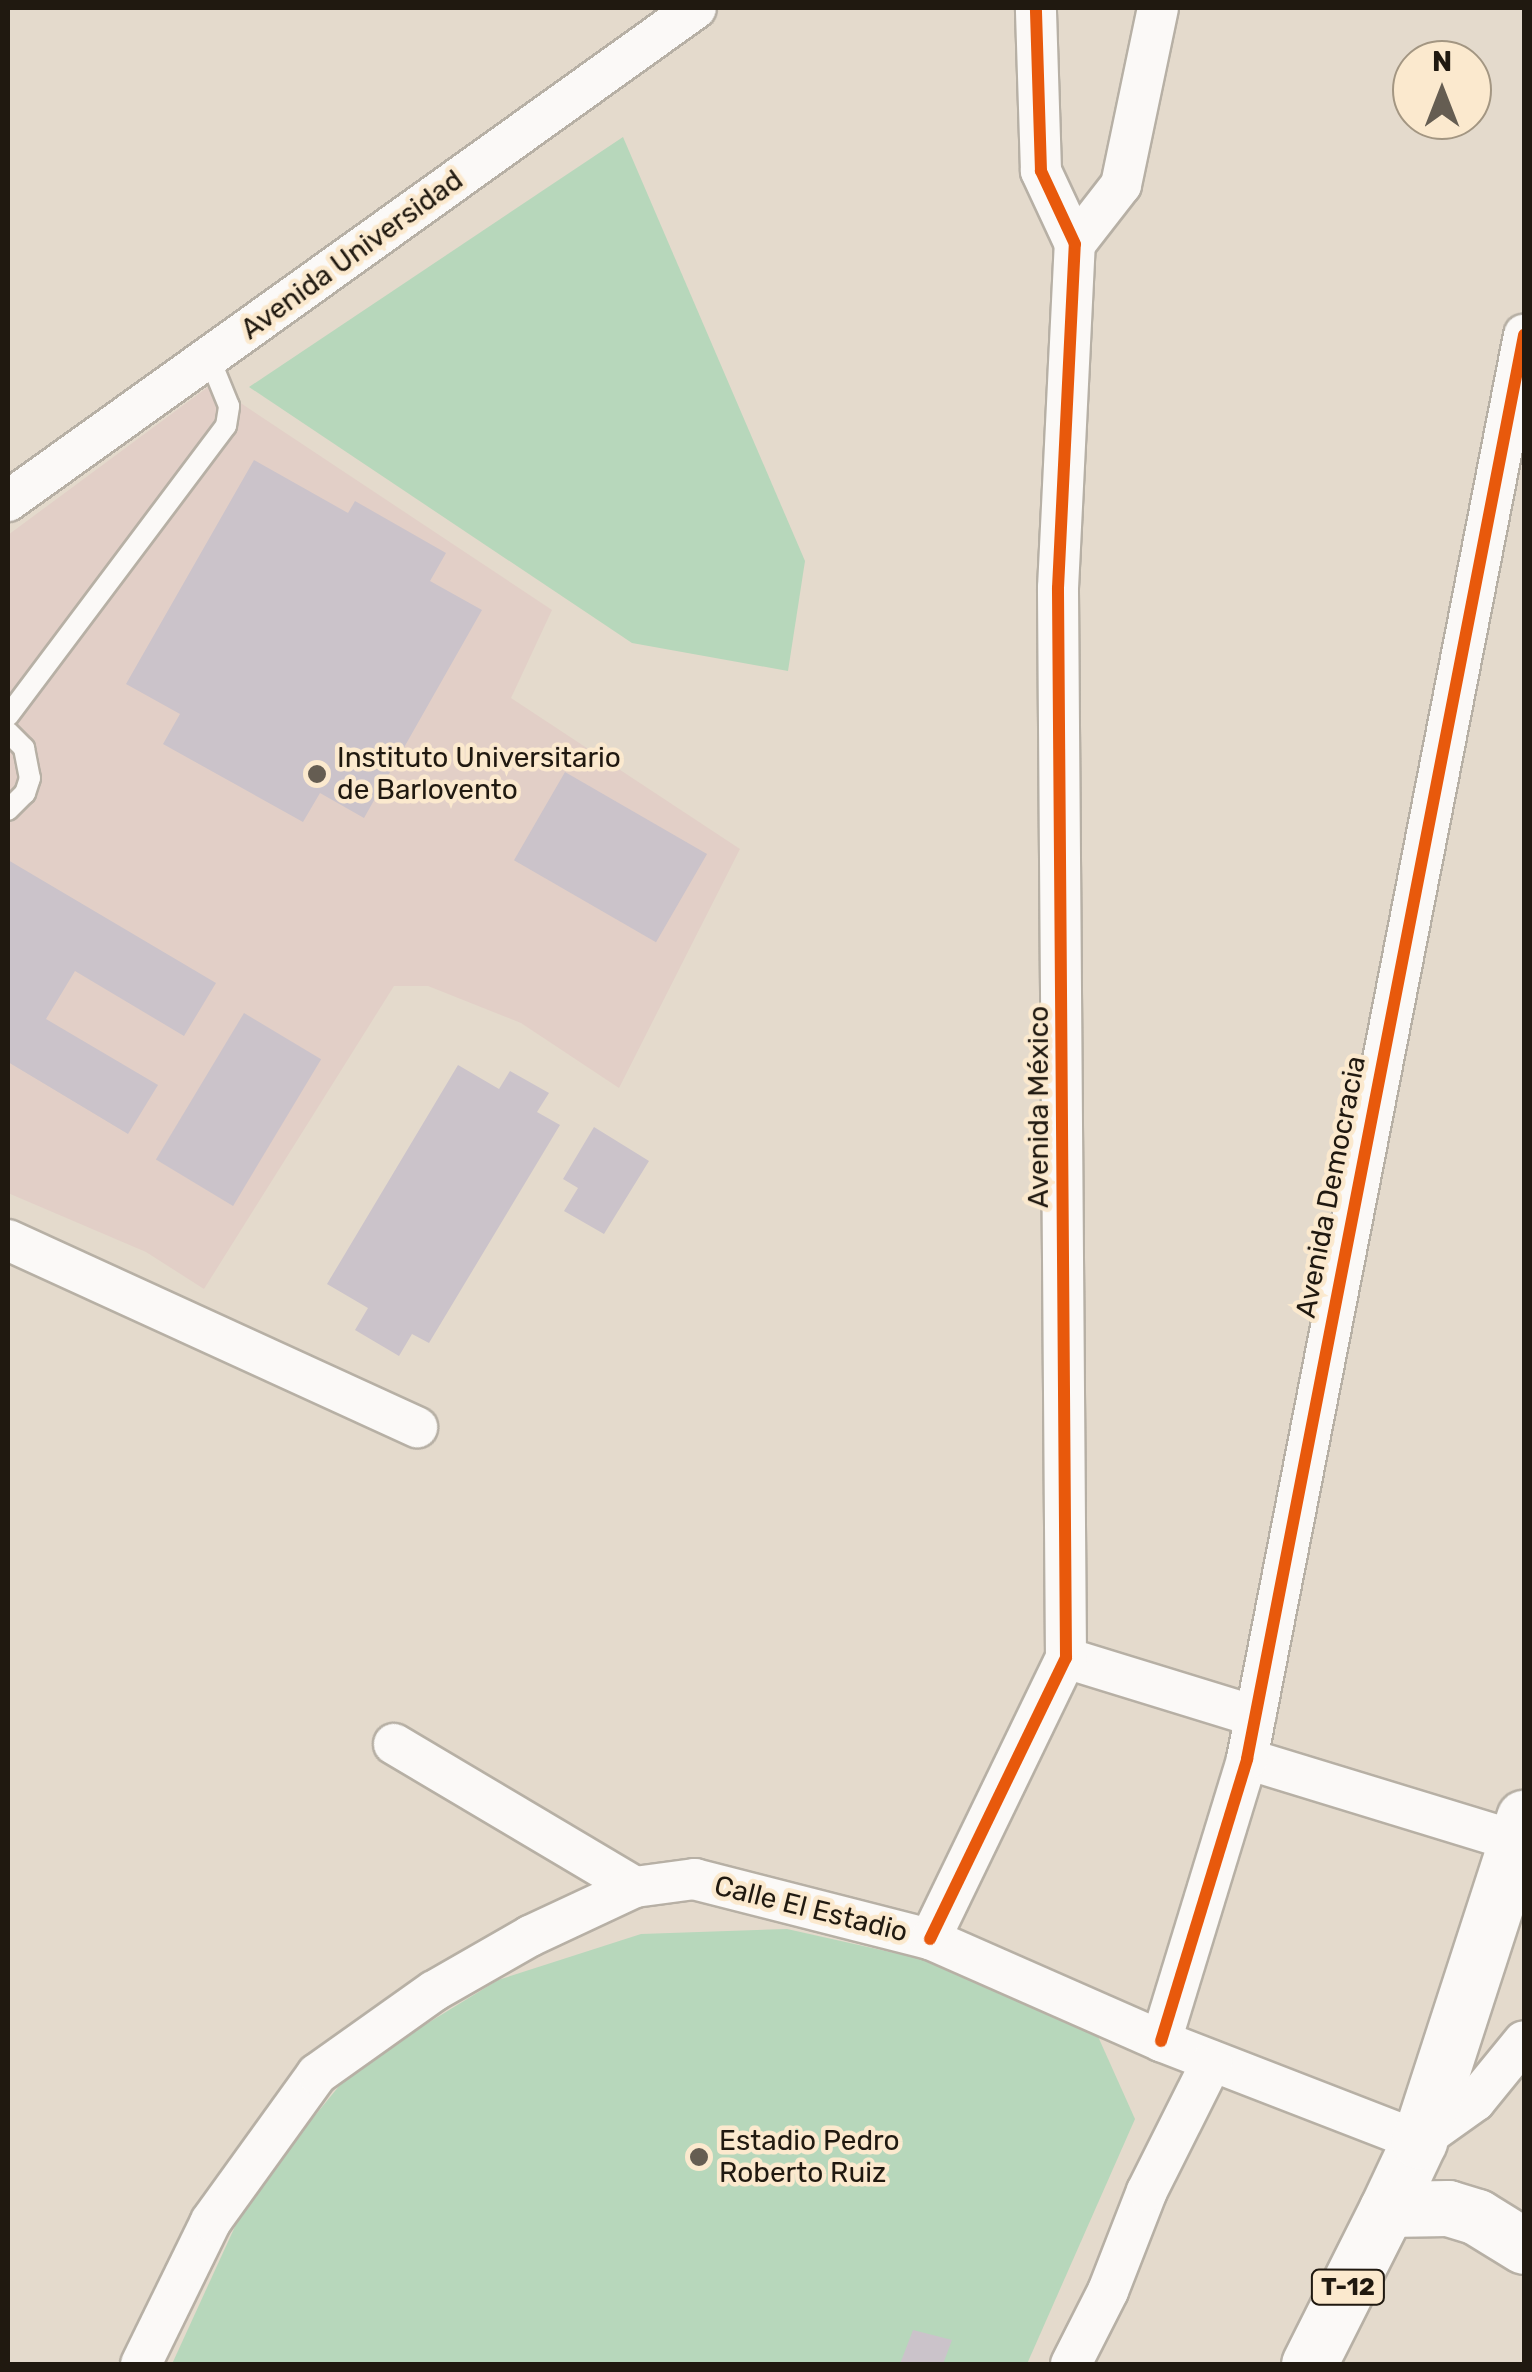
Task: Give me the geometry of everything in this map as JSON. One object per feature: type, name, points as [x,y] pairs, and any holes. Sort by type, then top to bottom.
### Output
[{"type":"main road","name":"T-12","points":[[1309,2364],[1419,2141],[1520,1830]]},
{"type":"main road","points":[[1387,2209],[1448,2208],[1477,2217],[1524,2246]]},
{"type":"street","name":"Avenida Universidad","points":[[8,502],[696,8]]},
{"type":"street","points":[[1036,8],[1042,171],[1075,244],[1121,185],[1158,8]]},
{"type":"street","name":"Avenida México","points":[[930,1940],[1066,1658],[1058,588],[1075,244]]},
{"type":"street","name":"Avenida Democracia","points":[[1161,2041],[1247,1759],[1523,352]]},
{"type":"street","points":[[8,1240],[417,1427]]},
{"type":"street","points":[[1066,1658],[1255,1716]]},
{"type":"street","points":[[394,1744],[635,1887]]},
{"type":"street","points":[[1247,1759],[1520,1830]]},
{"type":"street","name":"Calle El Estadio","points":[[140,2364],[210,2220],[316,2074],[434,1991],[530,1936],[635,1887],[694,1879],[930,1940],[1161,2041],[1419,2141]]},
{"type":"street","points":[[1419,2141],[1476,2102],[1524,2041]]},
{"type":"street","points":[[1071,2364],[1108,2291],[1148,2190],[1212,2060]]},
{"type":"lane","points":[[8,716],[226,426],[229,406],[209,357]]},
{"type":"lane","points":[[8,732],[24,748],[30,778],[25,793],[8,810]]},
{"type":"shaded area","name":"Instituto Universitario de Barlovento","points":[[212,384],[552,610],[511,698],[740,849],[619,1088],[521,1023],[428,986],[394,986],[204,1289],[146,1252],[8,1193],[8,535]]},
{"type":"green space","points":[[623,137],[805,561],[788,671],[632,643],[249,387]]},
{"type":"green space","name":"Estadio Pedro Roberto Ruiz","points":[[787,1929],[935,1962],[1096,2032],[1135,2119],[1027,2364],[172,2364],[249,2196],[353,2069],[498,1980],[641,1934]]},
{"type":"building","points":[[254,460],[348,513],[355,501],[446,553],[430,581],[482,610],[364,818],[320,793],[303,822],[163,744],[180,714],[126,684]]},
{"type":"building","points":[[565,772],[707,854],[656,942],[514,860]]},
{"type":"building","points":[[8,860],[216,983],[184,1036],[75,971],[46,1019],[158,1085],[128,1134],[8,1062]]},
{"type":"building","points":[[244,1013],[321,1059],[233,1206],[156,1160]]},
{"type":"building","points":[[458,1065],[499,1089],[510,1071],[549,1093],[537,1112],[560,1125],[429,1343],[412,1334],[399,1356],[355,1330],[368,1308],[327,1284]]},
{"type":"building","points":[[594,1127],[649,1161],[604,1234],[564,1211],[578,1188],[563,1179]]},
{"type":"building","points":[[913,2330],[952,2340],[943,2364],[900,2364]]},
{"type":"cycle path","points":[[930,1939],[1066,1658],[1058,588],[1075,244],[1041,171],[1036,8]]},
{"type":"cycle path","points":[[1161,2041],[1247,1759],[1524,335]]},
{"type":"place","name":"Instituto Universitario de Barlovento","points":[[317,774]]},
{"type":"place","name":"Estadio Pedro Roberto Ruiz","points":[[699,2157]]}]
